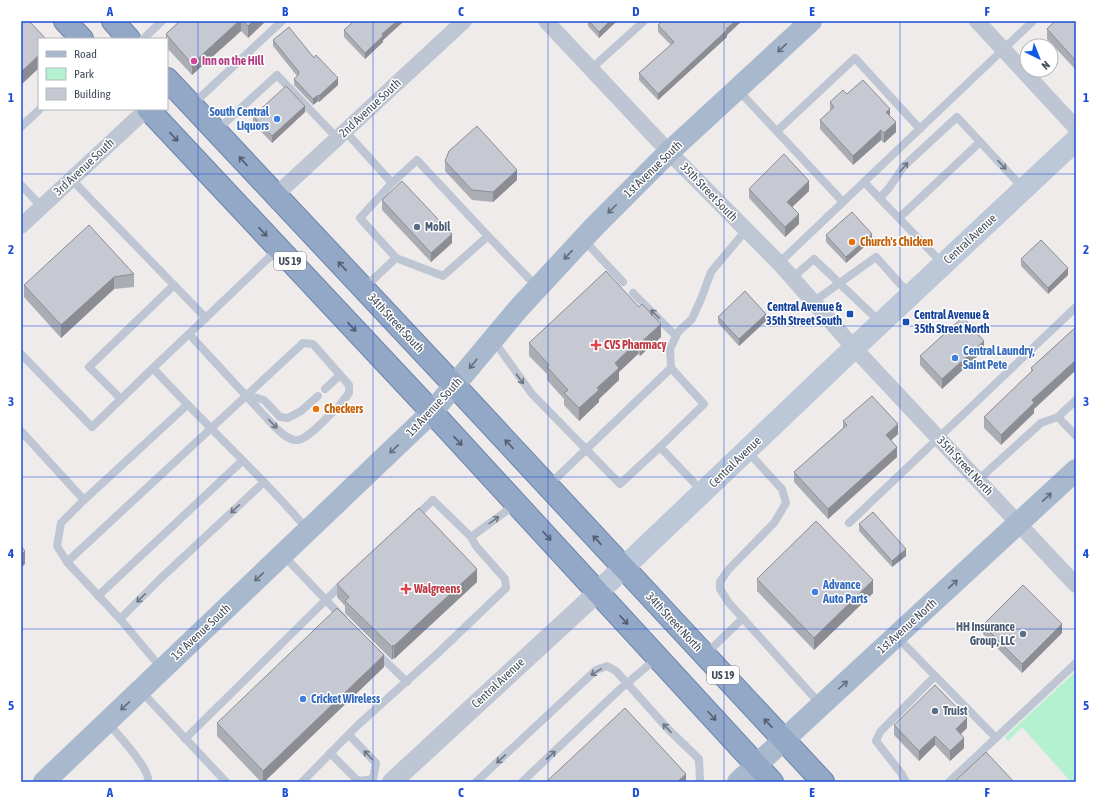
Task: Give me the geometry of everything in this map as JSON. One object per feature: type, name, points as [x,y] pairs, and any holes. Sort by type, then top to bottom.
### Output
[{"type":"highway","points":[[65,21],[81,38]]},
{"type":"highway","points":[[113,21],[129,38]]},
{"type":"highway","name":"34th Street South","points":[[168,80],[624,568]]},
{"type":"highway","name":"US 19","points":[[149,110],[432,412],[772,782]]},
{"type":"highway","points":[[153,110],[172,114],[240,187],[269,188]]},
{"type":"highway","points":[[283,254],[304,256],[354,309],[369,294]]},
{"type":"highway","name":"34th Street North","points":[[624,568],[823,782]]},
{"type":"main road","name":"1st Avenue South","points":[[53,777],[162,669],[432,412],[519,308],[583,239],[669,152],[811,21]]},
{"type":"main road","name":"Central Avenue","points":[[598,592],[854,348],[1076,140]]},
{"type":"main road","name":"1st Avenue North","points":[[738,782],[1076,470]]},
{"type":"street","name":"2nd Avenue South","points":[[269,188],[341,135],[464,21]]},
{"type":"street","name":"35th Street South","points":[[546,21],[669,152],[779,264],[854,348]]},
{"type":"street","points":[[977,21],[1076,128]]},
{"type":"street","name":"3rd Avenue South","points":[[21,226],[147,110]]},
{"type":"street","name":"35th Street North","points":[[854,348],[1076,585]]},
{"type":"street","name":"Central Avenue","points":[[386,781],[598,592]]},
{"type":"lane","points":[[144,38],[162,21]]},
{"type":"lane","points":[[192,106],[282,21]]},
{"type":"lane","points":[[591,69],[644,21]]},
{"type":"lane","points":[[779,264],[1033,21]]},
{"type":"lane","points":[[777,131],[855,58],[920,129]]},
{"type":"lane","points":[[216,131],[277,75],[392,183]]},
{"type":"lane","points":[[737,89],[843,202]]},
{"type":"lane","points":[[21,127],[39,110]]},
{"type":"lane","points":[[880,198],[904,166],[957,117],[1024,189]]},
{"type":"lane","points":[[899,218],[980,142]]},
{"type":"lane","points":[[488,236],[443,276],[396,258],[360,218],[392,183],[417,160],[538,288]]},
{"type":"lane","points":[[71,179],[206,318]]},
{"type":"lane","points":[[864,182],[943,265]]},
{"type":"lane","points":[[21,185],[42,206]]},
{"type":"lane","points":[[493,340],[532,394],[620,484],[704,404],[671,368],[670,349],[678,332],[692,319],[711,272],[746,230]]},
{"type":"lane","points":[[583,239],[624,282]]},
{"type":"lane","points":[[21,354],[92,427],[206,318],[283,254]]},
{"type":"lane","points":[[813,302],[876,257],[910,296]]},
{"type":"lane","points":[[369,294],[396,258]]},
{"type":"lane","points":[[792,278],[814,259],[881,323]]},
{"type":"lane","points":[[121,399],[89,367],[174,286]]},
{"type":"lane","points":[[633,293],[676,336]]},
{"type":"lane","points":[[849,523],[1076,307]]},
{"type":"lane","points":[[189,334],[283,434],[298,440],[307,436],[333,412]]},
{"type":"lane","points":[[67,562],[303,343],[313,344],[349,385],[349,393],[339,406]]},
{"type":"lane","points":[[153,368],[187,405],[212,428],[242,461],[264,482],[308,530]]},
{"type":"lane","points":[[548,486],[671,368]]},
{"type":"lane","points":[[325,389],[340,375]]},
{"type":"lane","points":[[246,395],[264,400],[280,417],[288,418],[301,412],[318,396]]},
{"type":"lane","points":[[978,480],[1041,423],[1058,417],[1076,400]]},
{"type":"lane","points":[[162,669],[120,619],[67,562],[57,546],[61,523],[187,405]]},
{"type":"lane","points":[[1058,417],[1076,436]]},
{"type":"lane","points":[[21,431],[84,500]]},
{"type":"lane","points":[[660,447],[703,492]]},
{"type":"lane","points":[[747,451],[782,489],[786,503],[774,523],[728,570],[720,582],[720,589],[729,603],[821,705]]},
{"type":"lane","points":[[98,596],[242,461]]},
{"type":"lane","points":[[120,619],[160,579],[264,482]]},
{"type":"lane","points":[[302,782],[330,753],[506,588],[505,579],[476,546],[471,537],[433,500],[410,521]]},
{"type":"lane","points":[[471,537],[517,504]]},
{"type":"lane","points":[[283,555],[346,622]]},
{"type":"lane","points":[[185,739],[348,579]]},
{"type":"lane","points":[[704,655],[743,618]]},
{"type":"lane","points":[[896,636],[996,738]]},
{"type":"lane","points":[[367,644],[407,682]]},
{"type":"lane","points":[[522,782],[619,690],[658,657]]},
{"type":"lane","points":[[949,782],[1076,662]]},
{"type":"lane","points":[[476,782],[596,670],[608,666],[616,671],[669,730],[699,759],[700,782]]},
{"type":"lane","points":[[906,782],[901,773],[876,741],[880,732],[935,676]]},
{"type":"lane","points":[[140,691],[226,782]]},
{"type":"lane","points":[[107,722],[141,762],[149,778],[148,782]]},
{"type":"lane","points":[[330,753],[358,781],[386,781],[376,763],[349,735]]},
{"type":"green space","points":[[1076,671],[1076,782],[1071,782],[1022,727],[1008,741],[1005,737]]},
{"type":"building","points":[[21,21],[29,21],[45,38],[38,38],[38,56],[21,72]]},
{"type":"building","points":[[180,21],[239,21],[192,64],[166,34]]},
{"type":"building","points":[[243,21],[253,21],[248,26]]},
{"type":"building","points":[[354,21],[397,21],[382,34],[383,36],[365,53],[344,30]]},
{"type":"building","points":[[589,21],[610,21],[599,32]]},
{"type":"building","points":[[663,21],[735,21],[658,94],[639,73],[674,42],[658,25]]},
{"type":"building","points":[[1055,21],[1076,21],[1076,61],[1059,42],[1059,38],[1055,38],[1047,29]]},
{"type":"building","points":[[289,27],[314,58],[316,55],[338,78],[319,96],[318,95],[313,99],[294,79],[299,72],[273,40]]},
{"type":"building","points":[[863,80],[890,109],[886,112],[896,122],[884,133],[881,130],[853,156],[820,120],[834,107],[830,102],[843,90],[847,94]]},
{"type":"building","name":"South Central Liquors","points":[[286,86],[305,106],[272,136],[253,116]]},
{"type":"building","points":[[477,126],[517,170],[493,192],[472,190],[445,161],[449,151]]},
{"type":"building","points":[[784,154],[809,181],[787,202],[799,214],[785,227],[749,189]]},
{"type":"building","name":"Mobil","points":[[402,181],[452,234],[431,253],[382,200]]},
{"type":"building","points":[[852,212],[872,234],[846,257],[826,235]]},
{"type":"building","points":[[89,225],[134,274],[114,277],[61,325],[24,285]]},
{"type":"building","points":[[1041,240],[1068,268],[1048,288],[1021,259]]},
{"type":"building","name":"CVS Pharmacy","points":[[606,271],[639,307],[642,304],[661,324],[640,343],[638,341],[615,363],[619,368],[597,388],[599,390],[579,408],[564,393],[568,390],[547,367],[549,365],[529,343]]},
{"type":"building","points":[[745,291],[766,314],[739,339],[718,317]]},
{"type":"building","points":[[963,317],[984,341],[942,379],[920,356]]},
{"type":"building","points":[[1076,327],[1076,360],[1032,400],[1034,403],[1001,435],[984,417],[1033,370],[1031,368]]},
{"type":"building","points":[[872,396],[898,424],[886,435],[897,447],[828,509],[794,472],[847,425],[843,421]]},
{"type":"building","name":"Walgreens","points":[[419,508],[477,569],[392,647],[345,601],[349,597],[337,584]]},
{"type":"building","points":[[873,512],[906,549],[892,561],[859,524]]},
{"type":"building","name":"Advance Auto Parts","points":[[816,521],[873,580],[814,638],[757,579]]},
{"type":"building","points":[[21,546],[25,551],[21,555]]},
{"type":"building","name":"HH Insurance Group, LLC","points":[[1023,585],[1062,624],[1022,664],[983,625]]},
{"type":"building","points":[[337,608],[384,655],[263,771],[217,723]]},
{"type":"building","name":"Truist","points":[[935,685],[967,718],[956,729],[964,738],[950,751],[935,736],[919,751],[894,725]]},
{"type":"building","points":[[625,708],[686,774],[677,782],[546,782]]},
{"type":"building","points":[[986,752],[1014,782],[954,782]]},
{"type":"place","name":"Inn on the Hill","points":[[194,61]]},
{"type":"place","name":"South Central Liquors","points":[[277,119]]},
{"type":"place","name":"Mobil","points":[[417,227]]},
{"type":"place","name":"Church's Chicken","points":[[852,242]]},
{"type":"place","name":"Central Avenue & 35th Street South","points":[[850,314]]},
{"type":"place","name":"Central Avenue & 35th Street North","points":[[906,322]]},
{"type":"place","name":"CVS Pharmacy","points":[[596,345]]},
{"type":"place","name":"Central Laundry, Saint Pete","points":[[955,358]]},
{"type":"place","name":"Checkers","points":[[316,409]]},
{"type":"place","name":"Walgreens","points":[[406,589]]},
{"type":"place","name":"Advance Auto Parts","points":[[815,592]]},
{"type":"place","name":"HH Insurance Group, LLC","points":[[1023,634]]},
{"type":"place","name":"Cricket Wireless","points":[[303,699]]},
{"type":"place","name":"Truist","points":[[935,711]]}]
